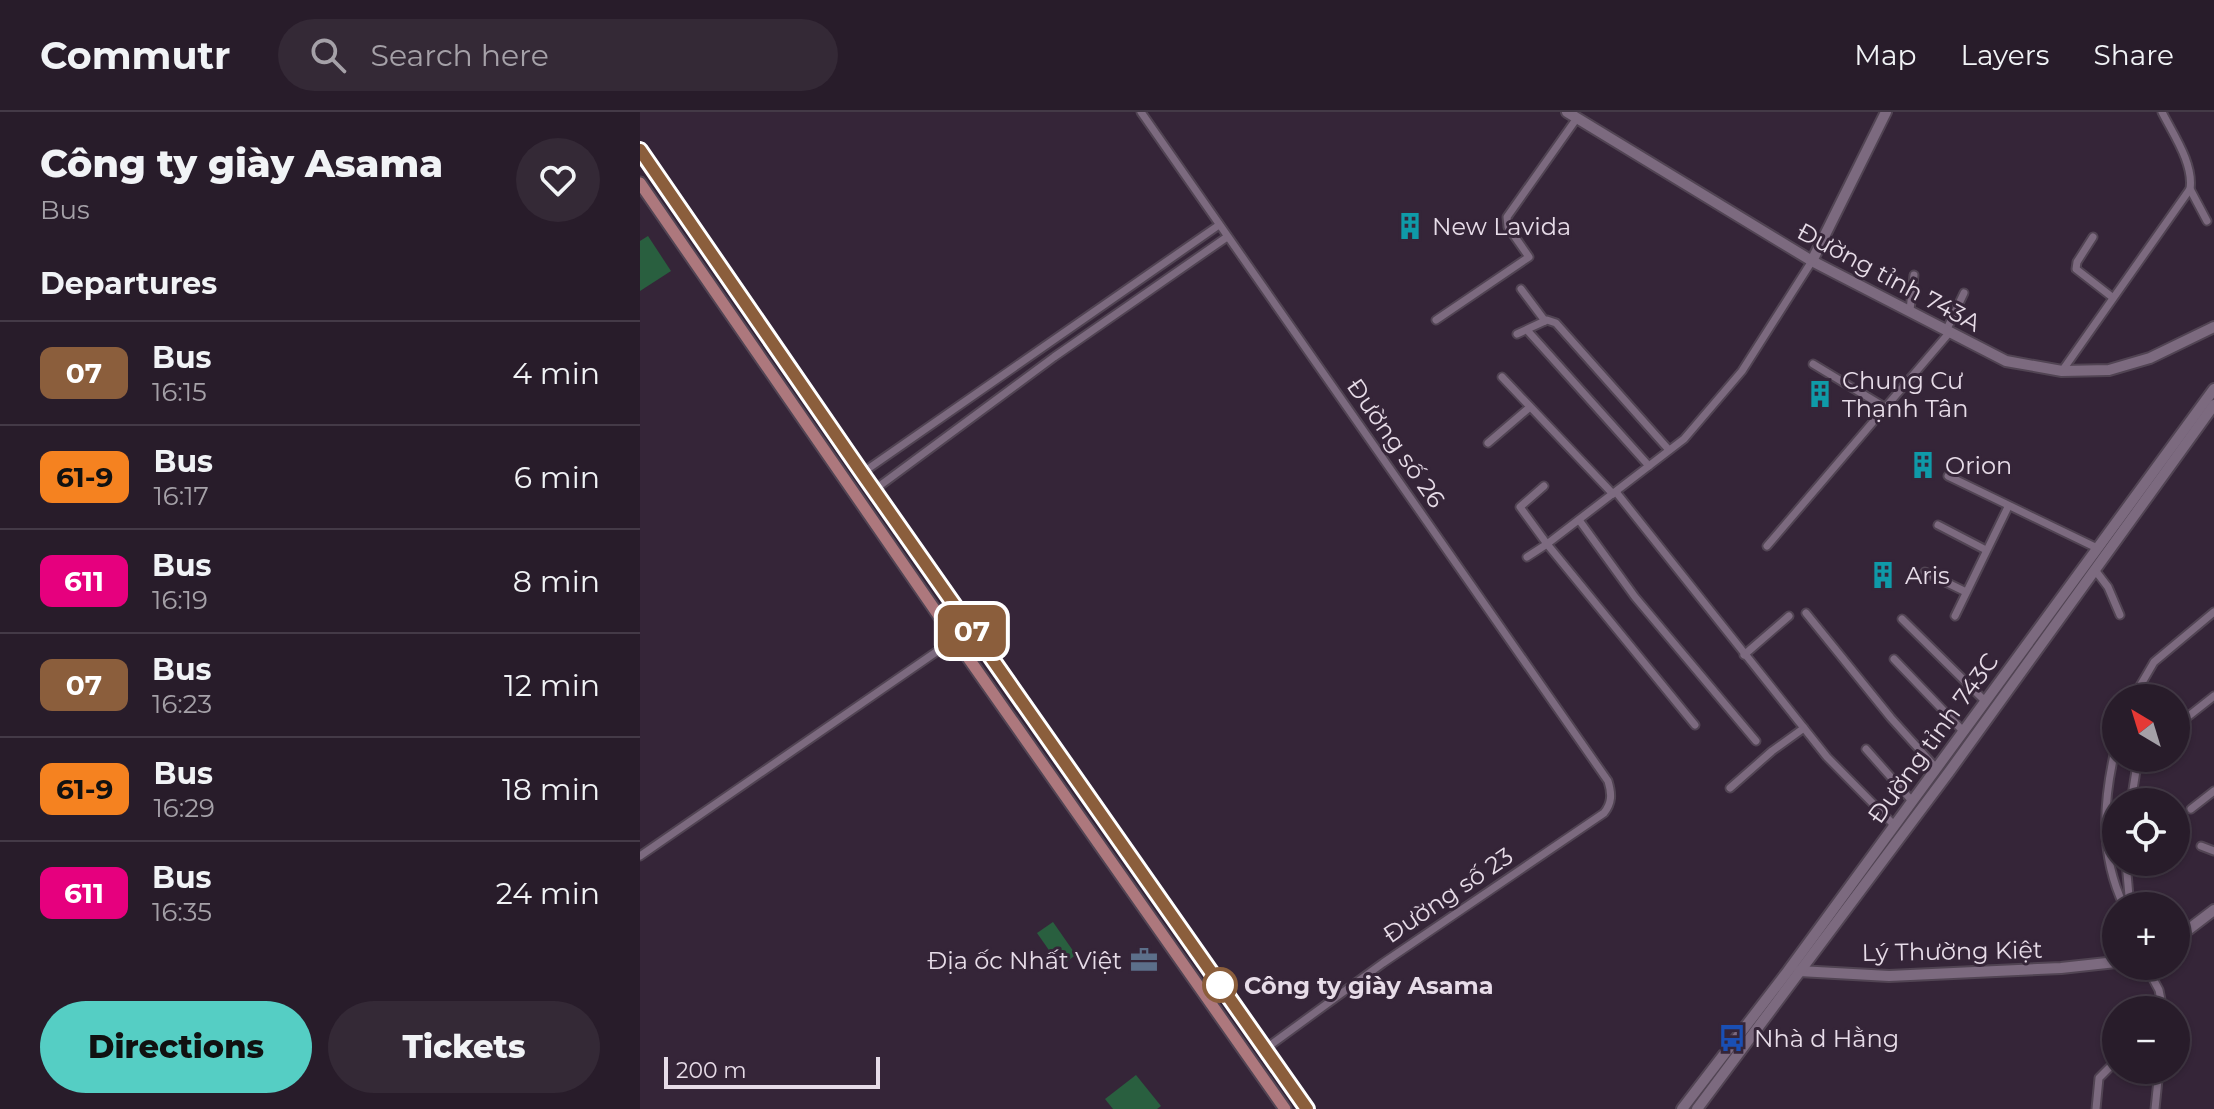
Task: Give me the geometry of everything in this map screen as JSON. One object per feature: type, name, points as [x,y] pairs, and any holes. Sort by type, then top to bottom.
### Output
[{"type":"main road","points":[[1812,261],[1886,112]]},
{"type":"main road","name":"Đường tỉnh 743A","points":[[1572,115],[1812,261],[2006,361],[2062,371],[2109,370],[2125,367],[2214,327]]},
{"type":"main road","points":[[640,150],[1307,1109]]},
{"type":"main road","points":[[655,172],[640,182],[955,639],[1285,1109]]},
{"type":"main road","name":"Đường tỉnh 743C","points":[[1682,1109],[1788,971],[2214,389]]},
{"type":"main road","name":"Đường tỉnh 743C","points":[[1697,1109],[1802,971],[2214,405]]},
{"type":"main road","points":[[1044,764],[1058,754]]},
{"type":"main road","points":[[2190,928],[2214,910]]},
{"type":"main road","name":"Lý Thường Kiệt","points":[[1788,971],[1889,976],[2015,971],[2102,963]]},
{"type":"street","name":"Đường số 26","points":[[1141,112],[1608,781],[1611,799]]},
{"type":"street","points":[[2062,371],[2190,189],[2192,179],[2189,169],[2162,112]]},
{"type":"street","points":[[1436,320],[1529,257],[1508,227],[1507,217],[1572,115]]},
{"type":"street","points":[[2190,189],[2207,221]]},
{"type":"street","points":[[862,473],[1219,225]]},
{"type":"street","points":[[874,490],[1054,357],[1227,237]]},
{"type":"street","points":[[2093,237],[2077,262],[2076,269],[2112,297]]},
{"type":"street","points":[[1527,557],[1684,439],[1742,371],[1812,261]]},
{"type":"street","points":[[1910,310],[1914,275]]},
{"type":"street","points":[[1521,289],[1545,321]]},
{"type":"street","points":[[1767,546],[1948,332],[1964,293]]},
{"type":"street","points":[[1517,334],[1545,321],[1556,323],[1669,450]]},
{"type":"street","points":[[1527,330],[1649,466]]},
{"type":"street","points":[[1045,346],[1054,357]]},
{"type":"street","points":[[1813,364],[1886,408]]},
{"type":"street","points":[[1502,377],[1614,493],[1827,757],[1894,825]]},
{"type":"street","points":[[1488,443],[1530,407]]},
{"type":"street","points":[[1948,476],[2097,548]]},
{"type":"street","points":[[1544,486],[1520,507],[1695,725]]},
{"type":"street","points":[[1955,616],[2008,507]]},
{"type":"street","points":[[1579,520],[1635,597],[1671,636],[1756,741]]},
{"type":"street","points":[[1938,525],[1986,550]]},
{"type":"street","points":[[2095,570],[2105,581],[2120,615]]},
{"type":"street","points":[[1925,572],[1966,592]]},
{"type":"street","points":[[2140,684],[2154,662],[2214,612]]},
{"type":"street","points":[[1806,613],[1936,768]]},
{"type":"street","points":[[1744,655],[1789,616]]},
{"type":"street","points":[[1902,619],[1985,701]]},
{"type":"street","points":[[640,856],[955,639]]},
{"type":"street","points":[[1894,659],[1963,731]]},
{"type":"street","points":[[2190,714],[2214,696]]},
{"type":"street","points":[[1730,788],[1804,728]]},
{"type":"street","points":[[1866,749],[1912,801]]},
{"type":"street","points":[[2111,772],[2106,795],[2106,853],[2117,892]]},
{"type":"street","points":[[2191,809],[2214,791]]},
{"type":"street","name":"Đường số 23","points":[[1265,1049],[1383,963],[1604,813],[1611,799]]},
{"type":"street","points":[[2201,846],[2214,851]]},
{"type":"street","points":[[2096,1109],[2099,1078],[2102,1075]]},
{"type":"street","points":[[2155,1109],[2158,1084]]},
{"type":"green space","points":[[648,236],[671,271],[640,291],[640,241]]},
{"type":"green space","points":[[1053,922],[1076,955],[1060,966],[1037,933]]},
{"type":"green space","points":[[1136,1075],[1161,1106],[1157,1109],[1113,1109],[1105,1099]]},
{"type":"bus line","name":"07","points":[[640,150],[1307,1109]]},
{"type":"place","name":"New Lavida","points":[[1410,226]]},
{"type":"place","name":"Chung Cư Thạnh Tân","points":[[1820,394]]},
{"type":"place","name":"Orion","points":[[1923,465]]},
{"type":"place","name":"Aris","points":[[1883,575]]},
{"type":"place","name":"Địa ốc Nhất Việt","points":[[1144,960]]},
{"type":"place","name":"Công ty giày Asama","points":[[1220,985]]},
{"type":"place","name":"Nhà d Hằng","points":[[1732,1038]]}]
